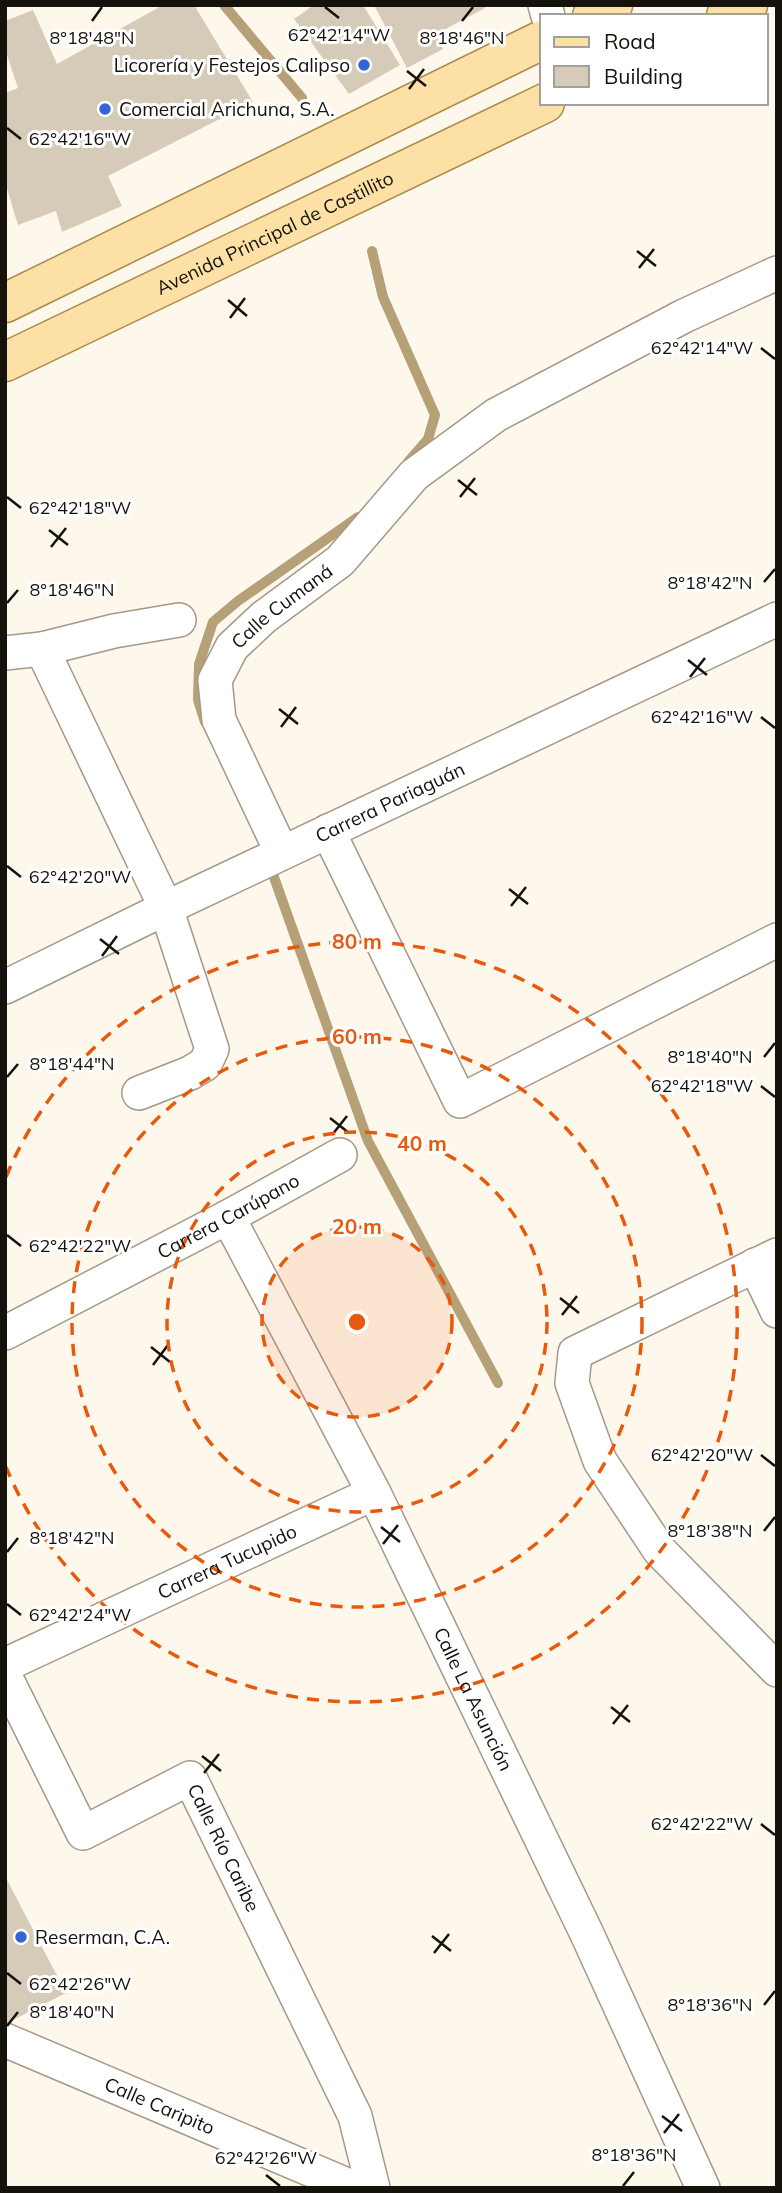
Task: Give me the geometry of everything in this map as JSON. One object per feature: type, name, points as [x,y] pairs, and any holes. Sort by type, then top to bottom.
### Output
[{"type":"main road","points":[[596,14],[613,5]]},
{"type":"main road","points":[[730,14],[748,5]]},
{"type":"main road","points":[[5,303],[540,41]]},
{"type":"main road","name":"Avenida Principal de Castillito","points":[[5,362],[541,105]]},
{"type":"street","name":"Calle Cumaná","points":[[281,854],[219,720],[215,680],[232,647],[264,617],[340,561],[414,475],[496,415],[684,316],[777,273]]},
{"type":"street","points":[[5,653],[42,649],[114,631],[179,620]]},
{"type":"street","name":"Carrera Pariaguán","points":[[5,987],[328,831],[775,626]]},
{"type":"street","points":[[42,649],[166,908],[212,1049],[205,1064],[190,1073],[139,1093]]},
{"type":"street","points":[[328,831],[460,1101],[777,940]]},
{"type":"street","name":"Carrera Carúpano","points":[[5,1333],[228,1217],[340,1155]]},
{"type":"street","name":"Calle La Asunción","points":[[228,1217],[374,1493],[581,1921],[703,2188]]},
{"type":"street","points":[[777,1311],[766,1260],[575,1353],[572,1383],[600,1461],[660,1552],[777,1670]]},
{"type":"street","name":"Carrera Tucupido","points":[[5,1665],[374,1493]]},
{"type":"street","name":"Calle Río Caribe","points":[[5,1675],[83,1833],[190,1778],[355,2116],[373,2188]]},
{"type":"street","name":"Calle Caripito","points":[[5,2040],[354,2188]]},
{"type":"building","points":[[163,5],[194,5],[253,102],[108,176],[122,206],[62,232],[56,211],[18,225],[5,182],[5,93],[18,88],[5,49],[5,21],[33,10],[57,64]]},
{"type":"building","points":[[314,5],[363,5],[400,65],[349,94],[294,19]]},
{"type":"building","points":[[374,5],[484,5],[485,8],[436,34],[443,49],[407,68]]},
{"type":"building","name":"Reserman, C.A.","points":[[5,1876],[66,1993],[5,2024]]},
{"type":"waterway","points":[[224,5],[302,98]]},
{"type":"waterway","points":[[372,251],[383,297],[435,415],[428,439],[408,462]]},
{"type":"waterway","points":[[205,722],[198,700],[199,664],[213,622],[238,601],[358,517]]},
{"type":"waterway","points":[[270,866],[368,1141],[498,1383]]},
{"type":"place","name":"Licorería y Festejos Calipso","points":[[364,65]]},
{"type":"place","name":"Comercial Arichuna, S.A.","points":[[105,109]]},
{"type":"place","name":"Reserman, C.A.","points":[[21,1937]]}]
